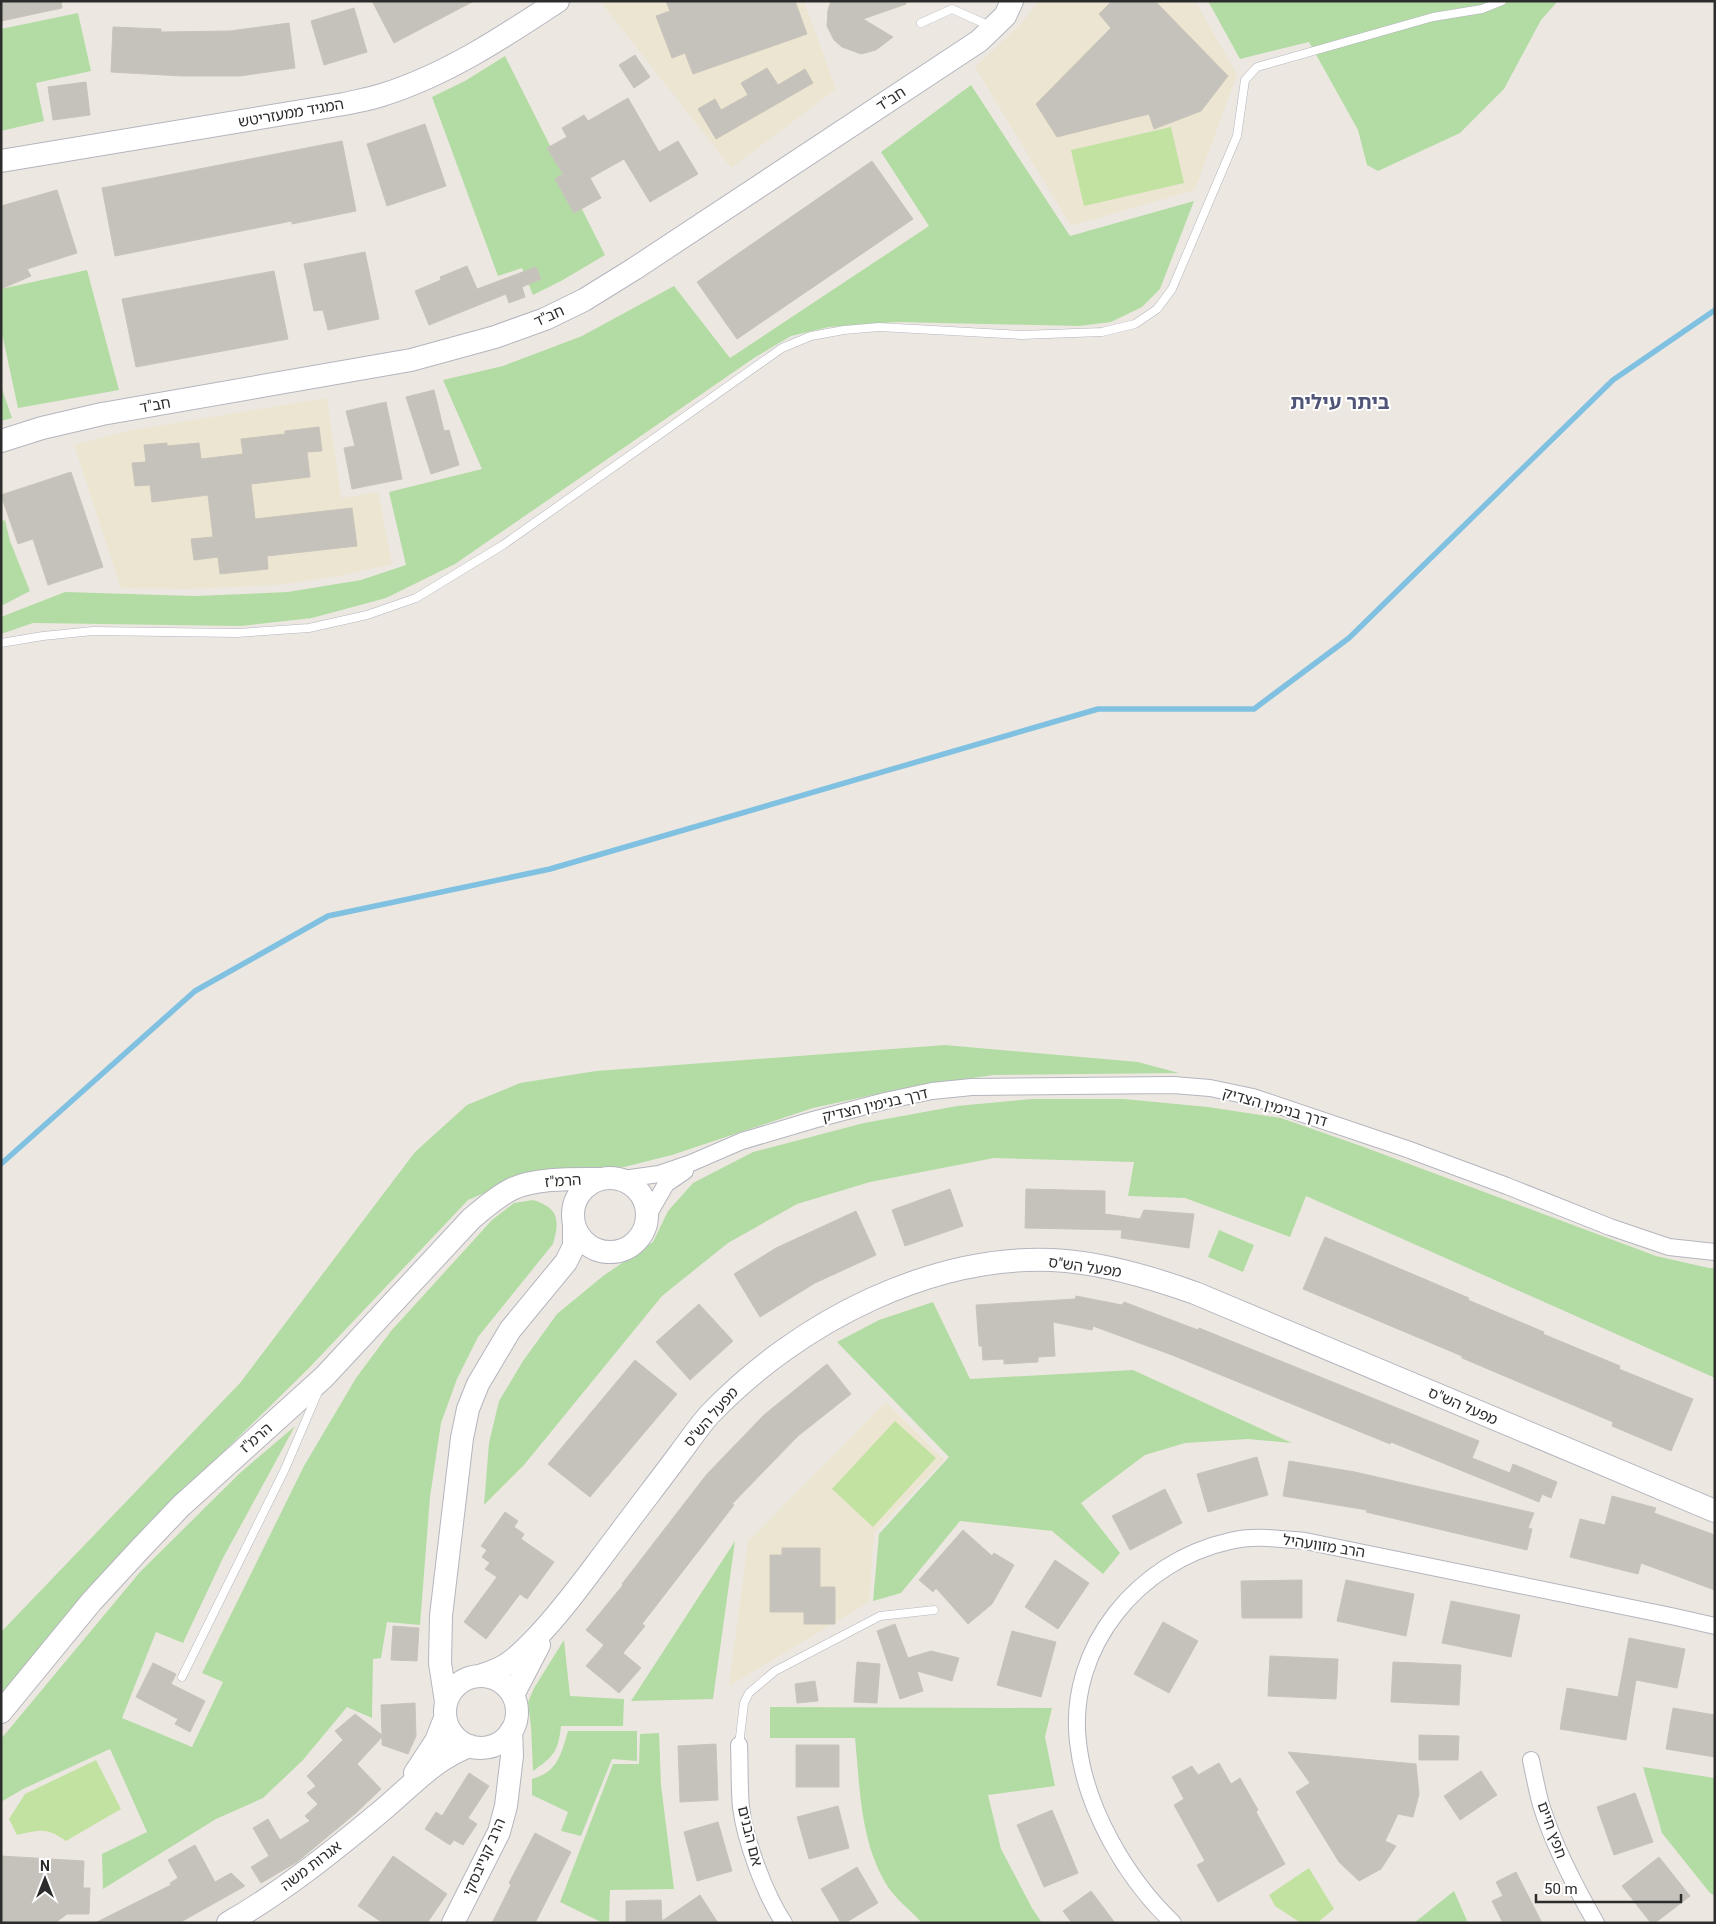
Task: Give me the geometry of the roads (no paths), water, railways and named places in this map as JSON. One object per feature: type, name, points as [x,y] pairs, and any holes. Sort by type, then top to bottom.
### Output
[{"type":"street","name":"המגיד ממעזריטש","points":[[1,161],[344,104],[381,96],[460,62],[490,46],[558,1]]},
{"type":"street","name":"חב\"ד","points":[[1,441],[42,428],[102,414],[411,360],[495,337],[545,319],[584,300],[634,269],[980,41],[1004,16],[1012,1]]},
{"type":"street","name":"דרך בנימין הצדיק","points":[[704,1158],[742,1141],[813,1120],[932,1091],[972,1087],[1042,1086],[1173,1086],[1210,1088],[1253,1097],[1302,1112],[1489,1179],[1610,1227],[1670,1248],[1715,1252]]},
{"type":"street","points":[[623,1180],[659,1174],[704,1158]]},
{"type":"street","points":[[528,1307],[593,1256],[629,1247],[638,1239],[644,1229],[647,1217],[666,1184],[704,1158]]},
{"type":"street","points":[[441,1616],[448,1650],[456,1663],[476,1676],[495,1678],[505,1685],[513,1695],[517,1707],[516,1719],[511,1731],[504,1740],[494,1745],[476,1747],[454,1736],[445,1710],[440,1663],[441,1616],[462,1438],[468,1409],[491,1359],[510,1330],[566,1262],[574,1246],[574,1203],[579,1193],[587,1184],[598,1179],[610,1177],[623,1180],[641,1194],[646,1205],[647,1217]]},
{"type":"street","name":"הרמ\"ז","points":[[1,1712],[92,1601],[140,1548],[200,1488],[324,1377],[471,1219],[491,1201],[513,1188],[528,1184],[598,1179]]},
{"type":"street","name":"הרמ\"ז","points":[[528,1184],[544,1185],[558,1190],[566,1198],[573,1220]]},
{"type":"street","points":[[573,1220],[579,1236],[586,1244],[605,1252]]},
{"type":"street","name":"מפעל הש\"ס","points":[[476,1676],[509,1663],[553,1620],[708,1416],[740,1384],[773,1357],[866,1302],[900,1287],[982,1264],[1017,1261],[1066,1261],[1105,1267],[1159,1280],[1195,1292],[1715,1511]]},
{"type":"street","name":"הרב מזוועהיל","points":[[1173,1923],[1153,1904],[1133,1876],[1101,1821],[1085,1777],[1078,1742],[1078,1702],[1082,1679],[1090,1657],[1103,1630],[1120,1606],[1141,1586],[1163,1570],[1197,1551],[1231,1540],[1270,1538],[1305,1540],[1715,1626]]},
{"type":"street","name":"מפעל הש\"ס","points":[[513,1695],[553,1620]]},
{"type":"street","points":[[445,1710],[455,1686],[476,1676]]},
{"type":"street","name":"אגרות משה","points":[[391,1803],[422,1764],[436,1741],[445,1710]]},
{"type":"street","name":"הרב קנייבסקי","points":[[453,1923],[499,1832],[508,1790],[512,1756],[511,1731]]},
{"type":"street","name":"אם הבנים","points":[[739,1745],[742,1809],[750,1842],[760,1874],[784,1923]]},
{"type":"street","name":"אגרות משה","points":[[228,1923],[248,1912],[290,1882],[448,1756],[476,1747]]},
{"type":"street","name":"הרב קנייבסקי","points":[[476,1747],[493,1756],[503,1769],[508,1790]]},
{"type":"street","name":"חפץ חיים","points":[[1531,1760],[1541,1804],[1556,1844],[1573,1885],[1596,1923]]},
{"type":"lane","points":[[1,643],[43,636],[93,631],[237,633],[309,628],[367,615],[416,598],[503,545],[782,348],[811,336],[844,330],[879,327],[1021,335],[1102,332],[1135,324],[1157,309],[1172,289],[1237,136],[1246,80],[1257,67],[1433,17],[1482,10],[1502,1]]},
{"type":"lane","points":[[920,23],[952,10],[993,28]]},
{"type":"lane","points":[[182,1677],[285,1469],[324,1377]]},
{"type":"lane","points":[[739,1745],[744,1703],[749,1692],[775,1671],[880,1616],[934,1610]]},
{"type":"waterway","points":[[1,1164],[195,991],[328,916],[550,869],[1098,709],[1254,709],[1349,638],[1613,380],[1715,310]]},
{"type":"district","name":"ביתר עילית","points":[[1340,402]]}]
